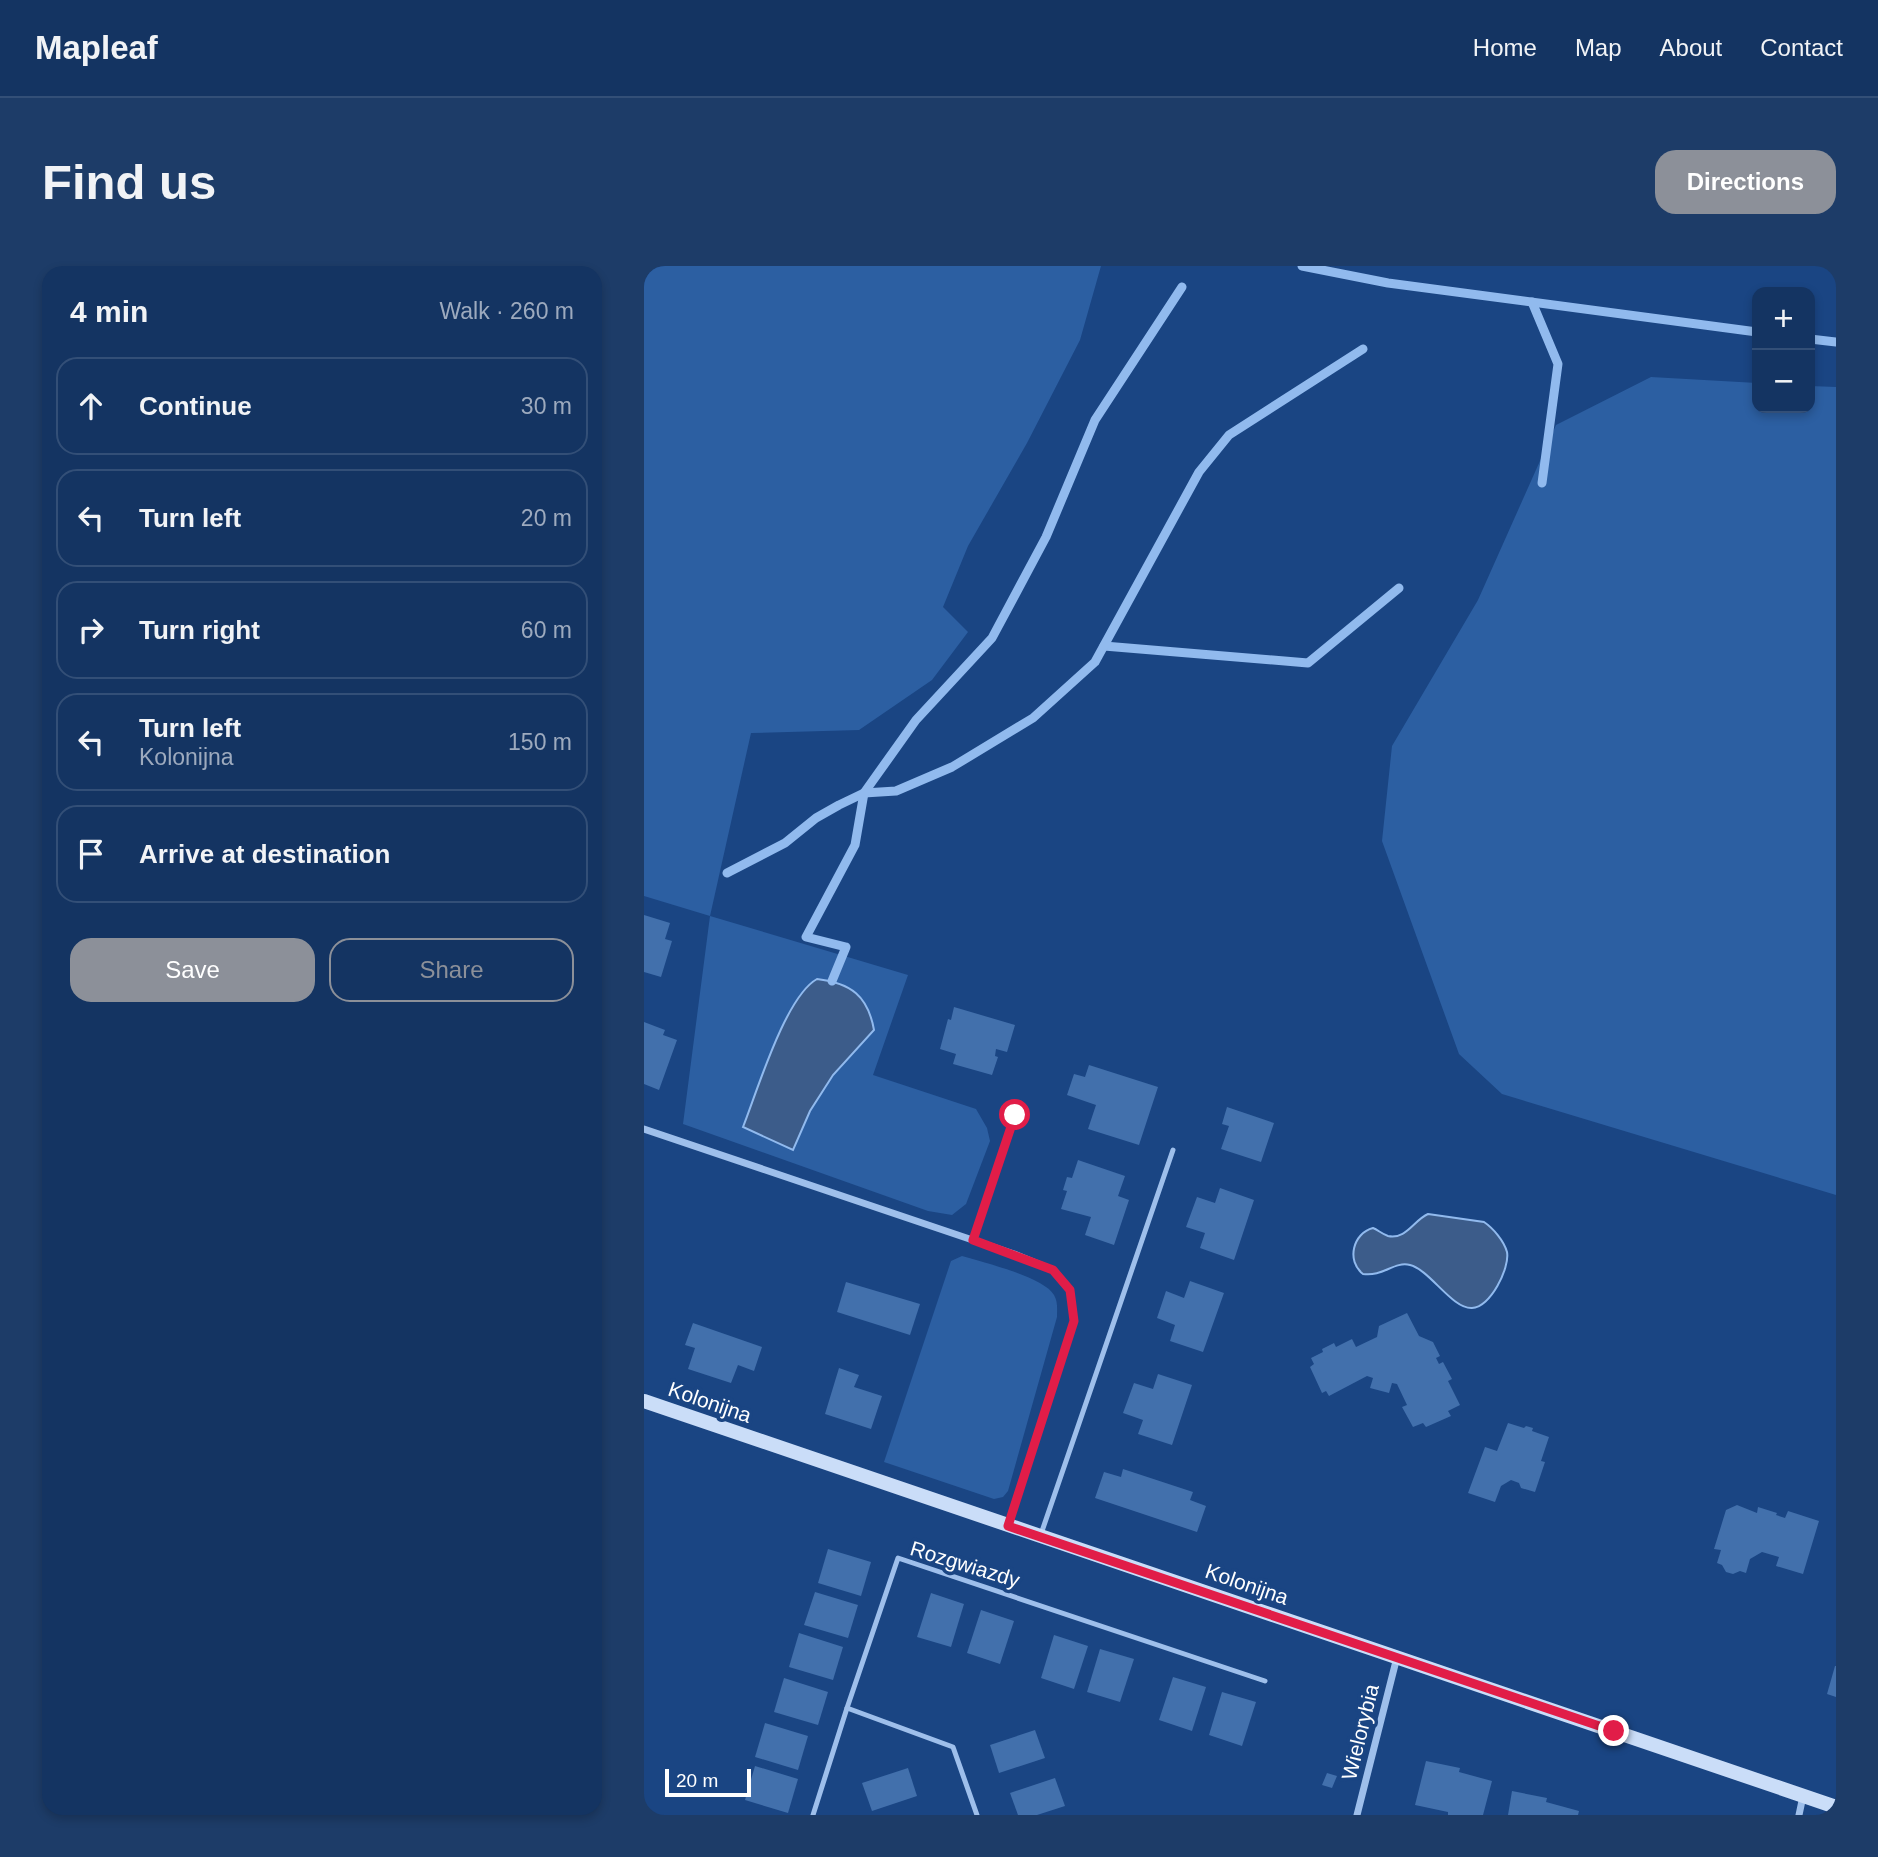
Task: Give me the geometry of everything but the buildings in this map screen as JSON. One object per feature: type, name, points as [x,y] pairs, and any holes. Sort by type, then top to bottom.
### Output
[{"type":"street","points":[[973,1240],[1015,1115]]},
{"type":"street","points":[[644,1129],[973,1240],[1053,1270],[1070,1290],[1074,1321],[1008,1526]]},
{"type":"street","name":"Kolonijna","points":[[644,1401],[1836,1807]]},
{"type":"street","name":"Wielorybia","points":[[1356,1815],[1397,1657]]},
{"type":"street","points":[[1798,1815],[1803,1796]]},
{"type":"lane","points":[[1040,1537],[1172,1150]]},
{"type":"lane","name":"Rozgwiazdy","points":[[847,1708],[898,1558],[1265,1681]]},
{"type":"lane","points":[[813,1815],[847,1708],[953,1747],[977,1815]]},
{"type":"shaded area","points":[[644,266],[1101,266],[1080,340],[1027,443],[968,546],[943,607],[968,632],[932,680],[859,730],[751,733],[710,916],[644,896]]},
{"type":"shaded area","points":[[1651,377],[1752,383],[1752,413],[1815,413],[1815,386],[1836,387],[1836,1195],[1502,1094],[1459,1054],[1382,841],[1392,746],[1478,600],[1556,425]]},
{"type":"shaded area","points":[[710,916],[908,975],[873,1075],[976,1109],[987,1128],[990,1141],[966,1204],[952,1215],[928,1211],[683,1124]],"holes":[[[817,979],[874,1030],[833,1075],[810,1111],[793,1149]]]},
{"type":"shaded area","points":[[817,979],[839,984],[856,993],[867,1008],[874,1030],[833,1075],[810,1111],[793,1150],[743,1127],[783,1025],[805,989]]},
{"type":"shaded area","points":[[1428,1214],[1484,1222],[1503,1244],[1507,1259],[1502,1277],[1492,1294],[1479,1306],[1464,1307],[1418,1268],[1410,1265],[1399,1265],[1370,1274],[1363,1274],[1358,1268],[1353,1255],[1354,1248],[1366,1231],[1373,1228],[1388,1236],[1400,1235]]},
{"type":"shaded area","points":[[962,1256],[1026,1276],[1048,1288],[1057,1303],[1057,1317],[1008,1491],[1003,1497],[994,1499],[884,1462],[951,1261]]},
{"type":"waterway","points":[[1302,266],[1388,283],[1752,331]]},
{"type":"waterway","points":[[832,981],[846,947],[806,937],[855,845],[864,793],[916,720],[992,638],[1046,537],[1095,420],[1182,287]]},
{"type":"waterway","points":[[1532,302],[1558,364],[1542,483]]},
{"type":"waterway","points":[[1815,340],[1836,342]]},
{"type":"waterway","points":[[727,873],[785,843],[816,818],[839,805],[864,793],[896,791],[952,767],[1033,718],[1095,662],[1199,472],[1229,435],[1363,349]]},
{"type":"waterway","points":[[1104,646],[1308,663],[1399,588]]},
{"type":"route","points":[[1015,1115],[973,1240],[1053,1270],[1070,1290],[1074,1321],[1008,1526],[1614,1731]]}]
